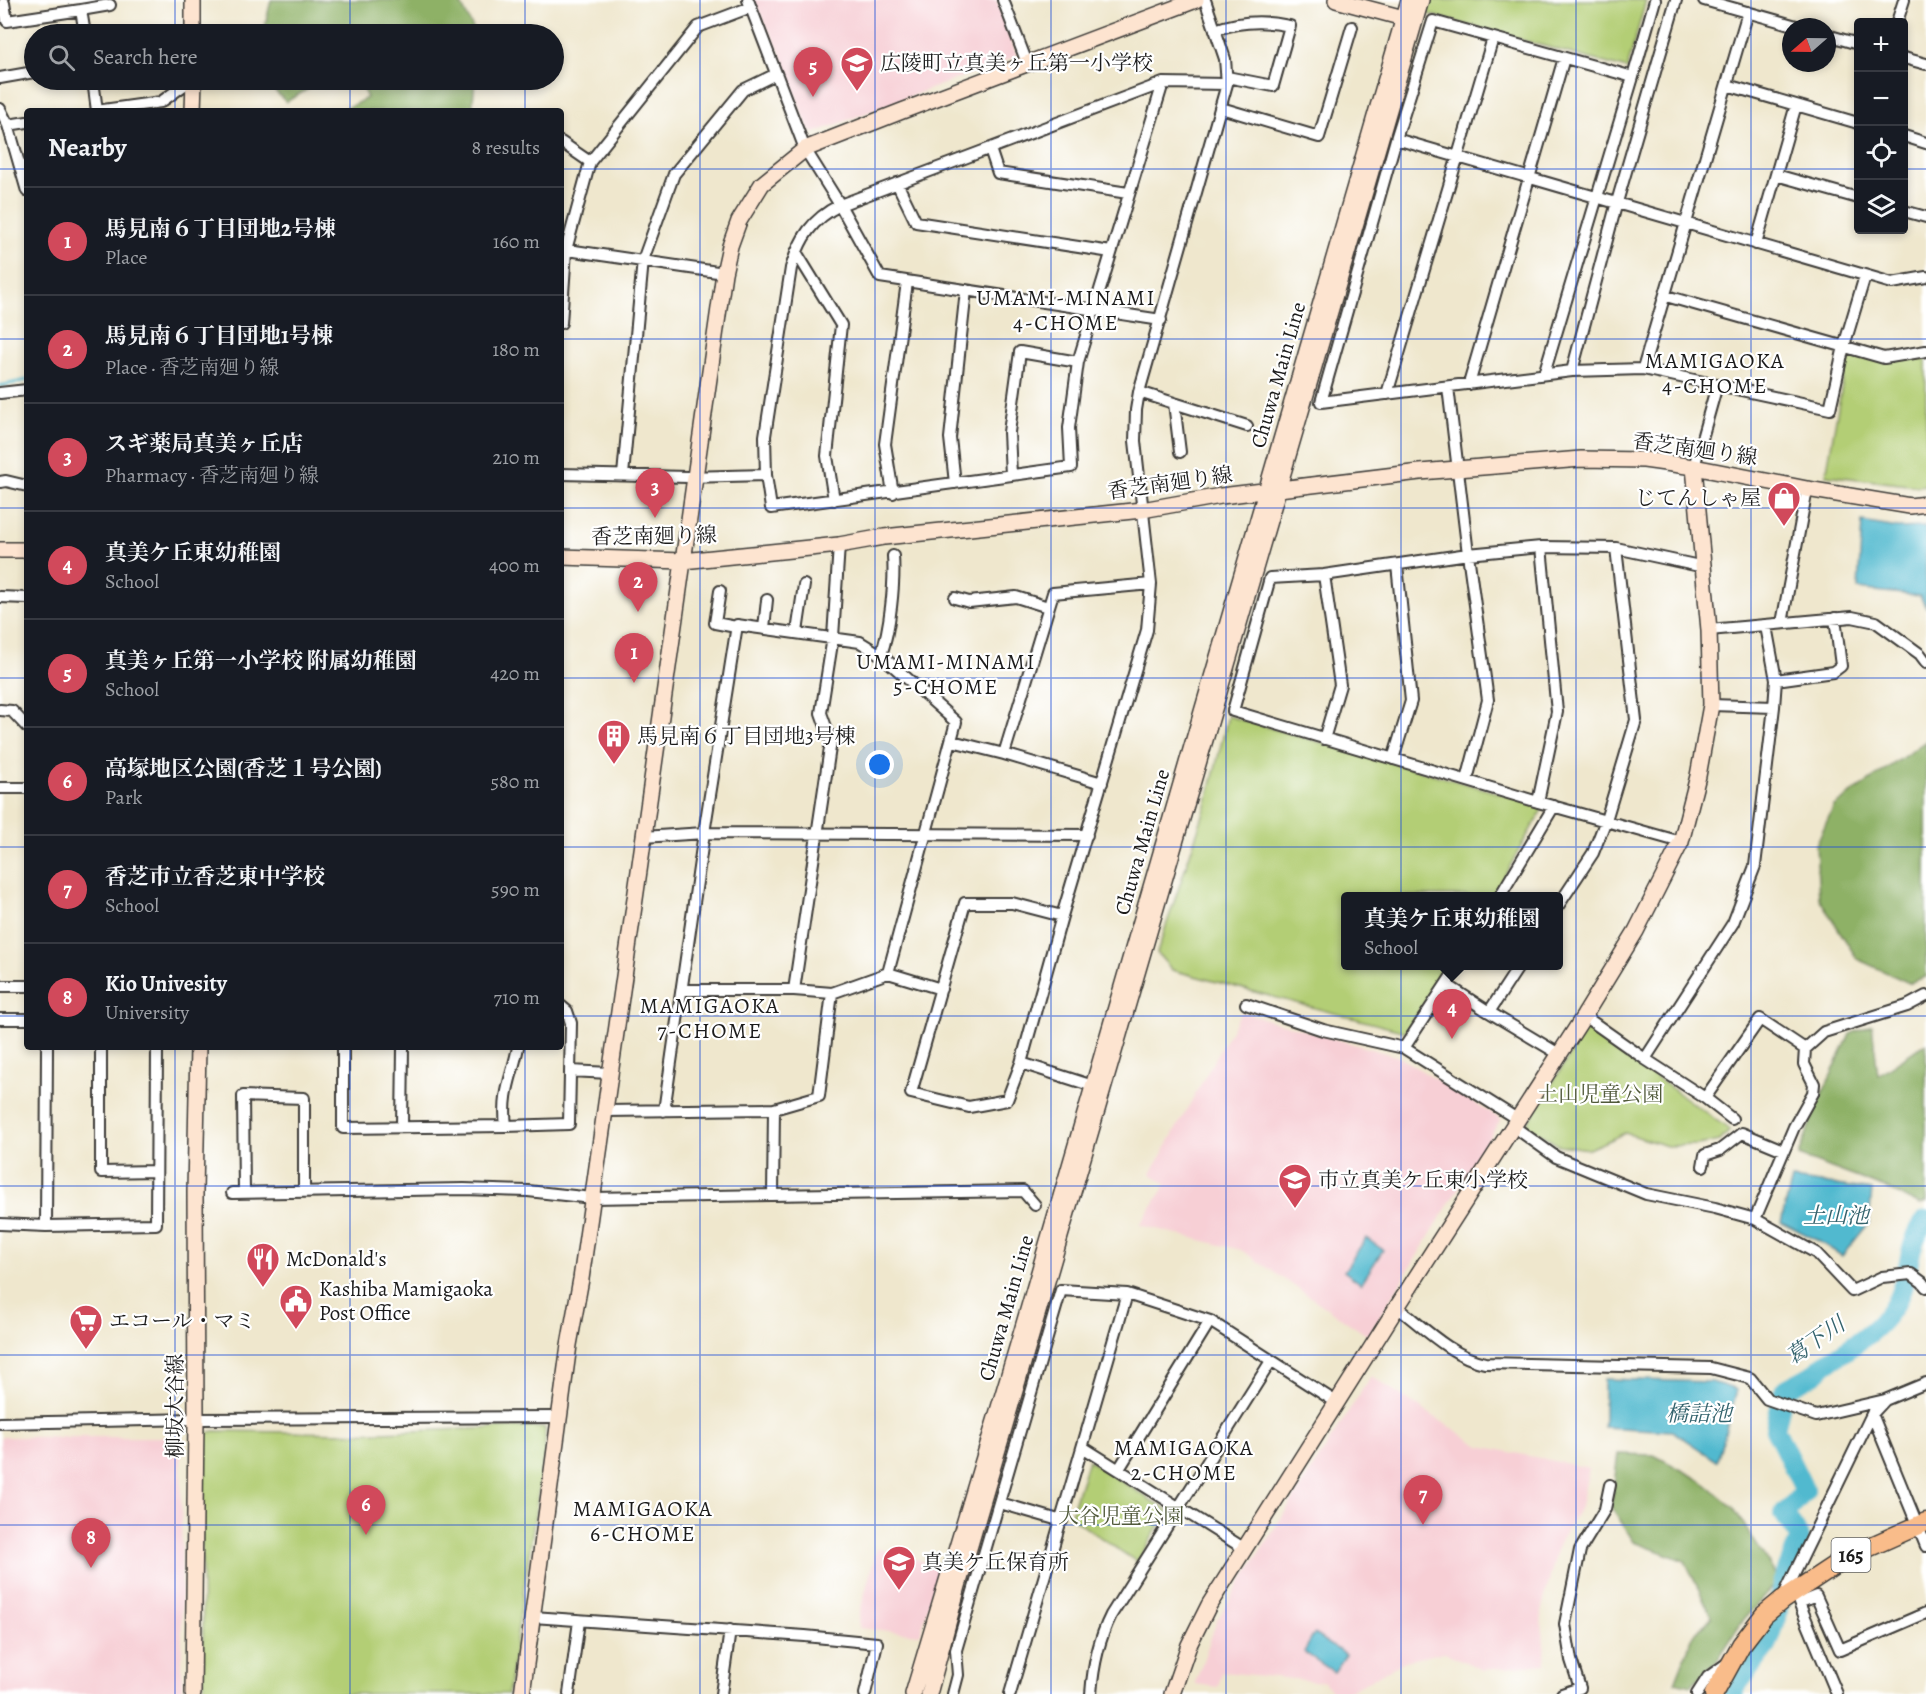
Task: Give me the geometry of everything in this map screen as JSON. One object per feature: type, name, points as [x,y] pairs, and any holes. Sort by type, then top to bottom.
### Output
[{"type":"highway","name":"165","points":[[1714,1694],[1730,1662],[1752,1630],[1764,1615],[1782,1600],[1847,1557],[1922,1523]]},
{"type":"street","points":[[193,0],[194,24]]},
{"type":"street","points":[[1003,0],[1027,63]]},
{"type":"street","points":[[522,1694],[724,273],[739,221],[762,184],[805,149],[1196,0]]},
{"type":"street","points":[[1062,916],[1012,903],[965,903],[911,1093],[969,1107],[1007,1100],[1021,1063],[1147,630],[1151,584],[1136,441],[1136,410],[1139,392],[1227,81],[1225,59],[1205,0]]},
{"type":"street","points":[[1336,0],[1354,2],[1409,20]]},
{"type":"street","name":"Chuwa Main Line","points":[[1409,0],[1409,20]]},
{"type":"street","name":"Chuwa Main Line","points":[[929,1694],[1272,491],[1409,20],[1420,0]]},
{"type":"street","points":[[1544,374],[1655,0]]},
{"type":"street","points":[[1572,370],[1617,202],[1676,0]]},
{"type":"street","points":[[1704,0],[1782,22]]},
{"type":"street","points":[[1898,18],[1904,0]]},
{"type":"street","points":[[4,3],[7,21],[110,5]]},
{"type":"street","points":[[564,247],[590,162],[698,27],[749,4],[805,149],[840,205],[880,277],[1161,320]]},
{"type":"street","points":[[81,10],[83,24]]},
{"type":"street","points":[[1643,369],[1748,12]]},
{"type":"street","points":[[1633,77],[1432,21],[1321,402],[1572,370],[1643,369],[1830,409],[1844,346],[1865,276]]},
{"type":"street","points":[[1163,83],[1078,362],[1069,428],[1071,467],[771,508],[766,475],[765,436],[791,268],[796,252],[813,222],[840,205],[1163,83],[1227,81],[1273,86],[1290,26],[1272,22],[1253,22],[1231,24],[1215,30]]},
{"type":"street","points":[[1221,108],[1320,137],[1352,27]]},
{"type":"street","points":[[1387,394],[1493,38]]},
{"type":"street","points":[[1836,38],[1854,43]]},
{"type":"street","points":[[1469,384],[1564,58]]},
{"type":"street","points":[[1908,59],[1926,64]]},
{"type":"street","points":[[0,78],[24,74]]},
{"type":"street","points":[[623,475],[643,260],[674,174],[743,90],[776,74]]},
{"type":"street","points":[[1726,85],[1854,122]]},
{"type":"street","points":[[94,90],[97,108]]},
{"type":"street","points":[[118,108],[160,102],[177,90]]},
{"type":"street","points":[[192,90],[193,108]]},
{"type":"street","points":[[1756,244],[1796,105]]},
{"type":"street","points":[[0,109],[8,124],[24,180]]},
{"type":"street","points":[[8,124],[24,122]]},
{"type":"street","points":[[1908,137],[1926,143]]},
{"type":"street","points":[[1396,139],[1865,276],[1892,283],[1926,277]]},
{"type":"street","points":[[564,144],[590,162]]},
{"type":"street","points":[[990,149],[998,173],[1128,193]]},
{"type":"street","points":[[1776,175],[1854,197]]},
{"type":"street","points":[[897,183],[916,222],[1111,252]]},
{"type":"street","points":[[1908,212],[1926,217]]},
{"type":"street","points":[[564,250],[724,273]]},
{"type":"street","points":[[796,252],[842,325],[826,456],[834,500]]},
{"type":"street","points":[[893,493],[885,444],[908,282]]},
{"type":"street","points":[[955,483],[950,438],[966,290]]},
{"type":"street","points":[[1666,296],[1884,358],[1926,351]]},
{"type":"street","points":[[1011,475],[1009,432],[1020,352],[1078,362]]},
{"type":"street","points":[[1172,1694],[1198,1625],[1336,1402],[1584,1016],[1636,931],[1681,842],[1698,776],[1711,705],[1709,630],[1694,467],[1718,385]]},
{"type":"street","points":[[1448,387],[1488,700],[1467,780]]},
{"type":"street","points":[[0,393],[24,390]]},
{"type":"street","points":[[1139,392],[1247,426]]},
{"type":"street","points":[[1174,403],[1180,452]]},
{"type":"street","name":"香芝南廻り線","points":[[564,557],[683,561],[1142,510],[1221,496],[1458,469],[1581,459],[1644,460],[1910,506],[1926,504]]},
{"type":"street","points":[[564,474],[688,477],[695,475],[766,475]]},
{"type":"street","points":[[0,482],[6,481],[24,485]]},
{"type":"street","points":[[1782,623],[1807,489]]},
{"type":"street","name":"Chuwa Main Line","points":[[913,1694],[1272,491]]},
{"type":"street","points":[[794,990],[831,741],[821,713],[833,636],[839,545]]},
{"type":"street","points":[[1681,842],[1233,711],[1270,578],[1324,575],[1468,554],[1541,547],[1616,548],[1704,567]]},
{"type":"street","points":[[1538,802],[1557,712],[1541,547]]},
{"type":"street","points":[[1563,898],[1593,853],[1606,820],[1636,720],[1616,548]]},
{"type":"street","points":[[0,550],[24,550]]},
{"type":"street","points":[[881,655],[891,603],[893,556]]},
{"type":"street","points":[[1393,759],[1412,701],[1396,565]]},
{"type":"street","points":[[1324,575],[1341,685],[1324,739]]},
{"type":"street","points":[[1004,754],[1053,593],[1151,584]]},
{"type":"street","points":[[797,632],[804,585]]},
{"type":"street","points":[[720,591],[715,623],[833,636],[860,642],[881,655],[957,722],[888,973]]},
{"type":"street","points":[[0,597],[24,598]]},
{"type":"street","points":[[955,598],[969,602],[1016,597],[1048,607]]},
{"type":"street","points":[[764,628],[767,600]]},
{"type":"street","points":[[1709,630],[1852,617],[1876,622],[1920,654],[1926,662]]},
{"type":"street","points":[[1776,680],[1833,672],[1841,666],[1835,618]]},
{"type":"street","points":[[1645,1059],[1733,924],[1755,866],[1776,680],[1766,626]]},
{"type":"street","points":[[664,1111],[736,627]]},
{"type":"street","points":[[1711,705],[1774,707]]},
{"type":"street","points":[[0,710],[12,711],[24,724]]},
{"type":"street","points":[[952,741],[1102,783]]},
{"type":"street","points":[[0,788],[24,788]]},
{"type":"street","points":[[1503,892],[1554,806]]},
{"type":"street","points":[[643,837],[704,832],[818,835],[1087,835]]},
{"type":"street","points":[[1404,1048],[1456,970]]},
{"type":"street","points":[[1489,1012],[1516,970]]},
{"type":"street","points":[[682,990],[794,990],[832,993],[888,973],[941,989]]},
{"type":"street","points":[[1447,985],[1559,1054]]},
{"type":"street","points":[[0,986],[24,986]]},
{"type":"street","points":[[605,1111],[774,1109],[819,1096],[832,993]]},
{"type":"street","points":[[1755,1219],[1794,1127],[1813,1093],[1814,1084],[1804,1064],[1805,1048],[1824,1032],[1907,1006],[1926,996]]},
{"type":"street","points":[[1246,1004],[1323,1030],[1404,1048],[1515,1122],[1556,1157],[1646,1194],[1755,1219],[1816,1254],[1852,1291],[1882,1277],[1911,1274],[1926,1287]]},
{"type":"street","points":[[343,1050],[343,1128],[569,1124],[571,1023],[564,1008]]},
{"type":"street","points":[[1584,1016],[1705,1098],[1731,1119]]},
{"type":"street","points":[[0,1019],[24,1019]]},
{"type":"street","points":[[1705,1098],[1760,1019],[1805,1048]]},
{"type":"street","points":[[46,1226],[47,1050]]},
{"type":"street","points":[[101,1050],[100,1172],[156,1171]]},
{"type":"street","points":[[0,1224],[46,1226],[156,1224],[157,1050]]},
{"type":"street","name":"柳坂大谷線","points":[[193,1694],[196,1419],[195,1191],[198,1050]]},
{"type":"street","points":[[402,1127],[403,1050]]},
{"type":"street","points":[[506,1126],[504,1111],[506,1088],[517,1050]]},
{"type":"street","points":[[1021,1063],[1093,1086]]},
{"type":"street","points":[[570,1071],[610,1073]]},
{"type":"street","points":[[244,1192],[243,1096],[304,1098],[304,1192]]},
{"type":"street","points":[[773,1195],[774,1109]]},
{"type":"street","points":[[1703,1166],[1705,1155],[1720,1150],[1742,1133],[1784,1150]]},
{"type":"street","points":[[232,1193],[340,1193],[464,1189],[528,1191],[592,1198],[1023,1191],[1035,1205]]},
{"type":"street","points":[[952,1694],[958,1675],[956,1650],[1061,1290],[1127,1294],[1210,1321],[1336,1402]]},
{"type":"street","points":[[1010,1694],[1127,1294]]},
{"type":"street","points":[[1397,1307],[1449,1347],[1472,1361],[1485,1364],[1711,1368],[1749,1378],[1767,1399],[1816,1416],[1885,1400],[1926,1383]]},
{"type":"street","points":[[1119,1468],[1210,1321]]},
{"type":"street","points":[[1090,1694],[1092,1671],[1103,1631],[1111,1615],[1271,1361]]},
{"type":"street","points":[[1782,1600],[1872,1414],[1885,1400]]},
{"type":"street","points":[[1872,1414],[1922,1523],[1926,1546]]},
{"type":"street","points":[[0,1423],[196,1419],[560,1418]]},
{"type":"street","points":[[1083,1448],[1119,1468],[1245,1549]]},
{"type":"street","points":[[1562,1694],[1580,1688],[1571,1660],[1565,1624],[1580,1550],[1605,1509],[1610,1485]]},
{"type":"street","points":[[1000,1503],[1062,1521]]},
{"type":"street","points":[[1837,1694],[1799,1603],[1816,1596],[1840,1650],[1926,1613]]},
{"type":"street","points":[[533,1617],[730,1630],[877,1643],[865,1694]]},
{"type":"street","points":[[569,1694],[579,1621]]},
{"type":"street","points":[[721,1694],[730,1630]]},
{"type":"street","points":[[1697,1694],[1708,1677],[1730,1662]]},
{"type":"shaded area","name":"広陵町立真美ヶ丘第一小学校","points":[[753,0],[997,0],[1017,56],[814,133],[808,129],[778,48]]},
{"type":"shaded area","points":[[1241,1012],[1399,1057],[1501,1119],[1368,1336],[1241,1250],[1140,1225],[1166,1184],[1151,1174]]},
{"type":"shaded area","points":[[1371,1376],[1480,1446],[1589,1468],[1581,1506],[1559,1543],[1541,1612],[1546,1664],[1483,1670],[1444,1652],[1405,1661],[1343,1694],[1334,1694],[1324,1682],[1222,1672],[1218,1687],[1195,1684],[1217,1620]]},
{"type":"shaded area","points":[[2,1437],[175,1437],[181,1443],[182,1694],[0,1694],[0,1439]]},
{"type":"shaded area","name":"真美ケ丘保育所","points":[[877,1548],[940,1566],[920,1634],[859,1628],[859,1615]]},
{"type":"green space","points":[[271,0],[459,0],[471,24],[265,24]]},
{"type":"green space","points":[[1427,0],[1646,0],[1627,69],[1424,13]]},
{"type":"green space","points":[[274,90],[306,90],[286,102]]},
{"type":"green space","points":[[363,90],[474,90],[472,108],[347,108],[367,98]]},
{"type":"green space","points":[[1848,352],[1926,356],[1926,485],[1916,486],[1826,475]]},
{"type":"green space","points":[[1228,716],[1544,806],[1495,892],[1341,892],[1341,970],[1446,970],[1405,1032],[1172,970],[1157,953],[1206,806]]},
{"type":"green space","points":[[1926,741],[1926,977],[1909,983],[1857,959],[1819,898],[1816,845],[1834,806]]},
{"type":"green space","points":[[1872,1025],[1878,1075],[1926,1043],[1926,1202],[1920,1205],[1888,1189],[1799,1156],[1814,1112],[1850,1034]]},
{"type":"green space","name":"土山児童公園","points":[[1587,1028],[1730,1130],[1720,1141],[1697,1145],[1667,1146],[1625,1133],[1589,1149],[1558,1145],[1526,1125]]},
{"type":"green space","points":[[545,1428],[545,1448],[508,1694],[204,1694],[200,1454],[203,1434],[214,1431],[349,1433]]},
{"type":"green space","points":[[1618,1454],[1654,1455],[1700,1480],[1733,1507],[1779,1580],[1744,1619],[1716,1662],[1690,1686],[1675,1682],[1693,1636],[1712,1617],[1685,1561],[1634,1542],[1611,1506]]},
{"type":"green space","name":"大谷児童公園","points":[[1088,1460],[1168,1511],[1137,1562],[1070,1517]]},
{"type":"water","points":[[1862,522],[1898,528],[1926,527],[1926,608],[1920,596],[1858,589]]},
{"type":"water","name":"土山池","points":[[1792,1179],[1872,1190],[1869,1223],[1842,1256],[1781,1222]]},
{"type":"water","points":[[1366,1238],[1383,1250],[1361,1284],[1344,1271]]},
{"type":"water","name":"橋詰池","points":[[1604,1379],[1712,1382],[1737,1390],[1717,1461],[1672,1431],[1604,1427]]},
{"type":"water","points":[[1314,1634],[1346,1655],[1334,1672],[1304,1652]]},
{"type":"waterway","points":[[0,386],[24,381]]},
{"type":"waterway","name":"葛下川","points":[[1733,1694],[1739,1682],[1767,1646],[1777,1618],[1782,1584],[1800,1538],[1784,1514],[1805,1491],[1775,1429],[1784,1390],[1812,1375],[1862,1339],[1882,1321],[1898,1298],[1914,1242],[1926,1220]]},
{"type":"place","name":"広陵町立真美ヶ丘第一小学校","points":[[857,92]]},
{"type":"place","name":"真美ヶ丘第一小学校 附属幼稚園","points":[[813,97]]},
{"type":"place","name":"スギ薬局真美ヶ丘店","points":[[655,518]]},
{"type":"place","name":"じてんしゃ屋","points":[[1784,527]]},
{"type":"place","name":"馬見南６丁目団地1号棟","points":[[638,612]]},
{"type":"place","name":"馬見南６丁目団地2号棟","points":[[634,683]]},
{"type":"place","name":"馬見南６丁目団地3号棟","points":[[614,765]]},
{"type":"place","name":"真美ケ丘東幼稚園","points":[[1452,1039]]},
{"type":"place","name":"市立真美ケ丘東小学校","points":[[1295,1209]]},
{"type":"place","name":"McDonald's","points":[[263,1288]]},
{"type":"place","name":"Kashiba Mamigaoka Post Office","points":[[296,1330]]},
{"type":"place","name":"エコール・マミ","points":[[86,1350]]},
{"type":"place","name":"香芝市立香芝東中学校","points":[[1423,1525]]},
{"type":"place","name":"高塚地区公園(香芝１号公園)","points":[[366,1535]]},
{"type":"place","name":"Kio Univesity","points":[[91,1568]]},
{"type":"place","name":"真美ケ丘保育所","points":[[899,1591]]},
{"type":"district","name":"UMAMI-MINAMI 4-CHOME","points":[[1066,310]]},
{"type":"district","name":"MAMIGAOKA 4-CHOME","points":[[1715,372]]},
{"type":"district","name":"UMAMI-MINAMI 5-CHOME","points":[[946,674]]},
{"type":"district","name":"MAMIGAOKA 7-CHOME","points":[[710,1018]]},
{"type":"district","name":"MAMIGAOKA 2-CHOME","points":[[1184,1460]]},
{"type":"district","name":"MAMIGAOKA 6-CHOME","points":[[643,1520]]}]
